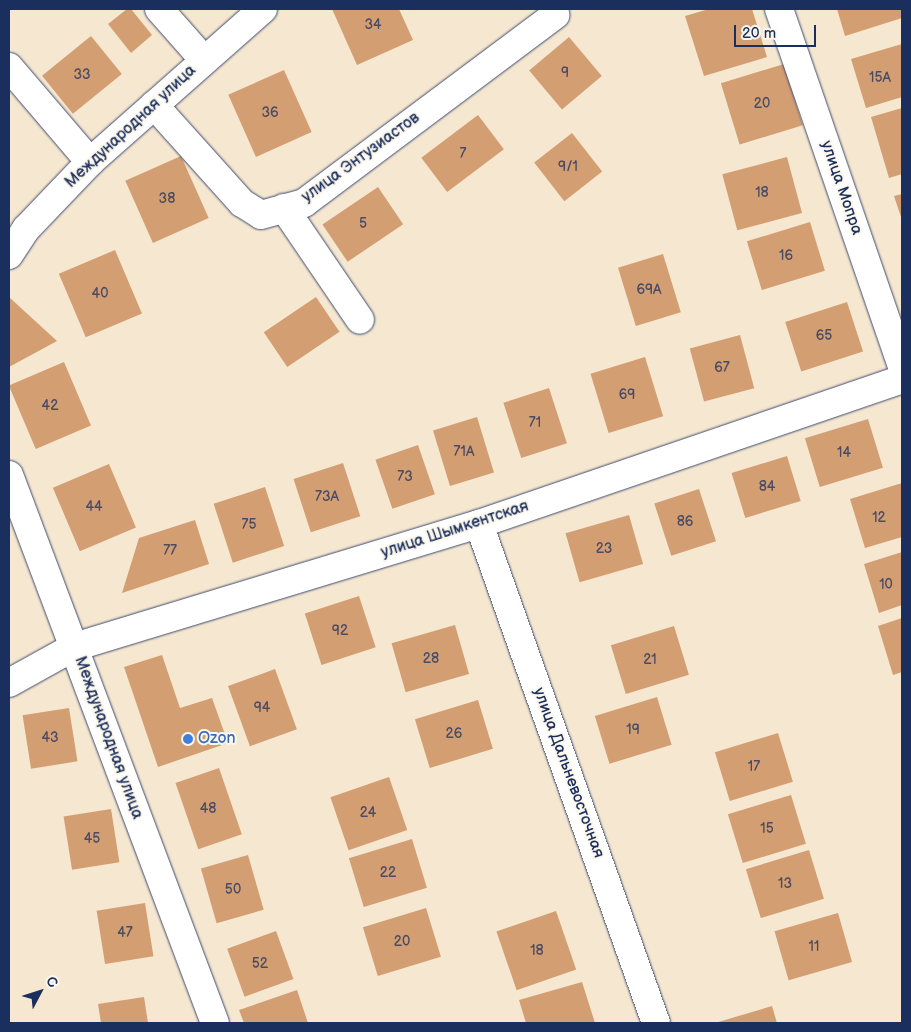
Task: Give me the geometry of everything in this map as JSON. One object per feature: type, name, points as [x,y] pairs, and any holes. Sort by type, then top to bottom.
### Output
[{"type":"street","points":[[159,9],[204,60]]},
{"type":"street","name":"Международная улица","points":[[9,255],[26,229],[90,162],[263,9]]},
{"type":"street","name":"улица Мопра","points":[[780,9],[902,367]]},
{"type":"street","name":"улица Энтузиастов","points":[[154,105],[242,203],[261,215],[304,203],[555,15]]},
{"type":"street","points":[[9,66],[90,162]]},
{"type":"street","points":[[284,208],[360,320]]},
{"type":"street","name":"улица Шымкентская","points":[[9,683],[74,647],[479,524],[902,378]]},
{"type":"street","name":"Международная улица","points":[[9,475],[74,647],[205,1016]]},
{"type":"street","name":"улица Дальневосточная","points":[[479,524],[656,1023]]},
{"type":"building","points":[[127,9],[131,9],[152,35],[131,53],[108,24]]},
{"type":"building","points":[[332,9],[399,9],[413,40],[357,65]]},
{"type":"building","points":[[709,9],[752,9],[767,57],[704,76],[685,16]]},
{"type":"building","points":[[837,9],[902,9],[902,18],[845,36]]},
{"type":"building","points":[[91,36],[122,74],[73,114],[42,76]]},
{"type":"building","points":[[569,37],[602,76],[562,109],[529,70]]},
{"type":"building","points":[[902,44],[902,97],[866,108],[851,59]]},
{"type":"building","points":[[784,64],[803,125],[740,145],[721,83]]},
{"type":"building","points":[[284,70],[312,132],[256,157],[228,95]]},
{"type":"building","points":[[902,108],[902,174],[889,178],[871,117]]},
{"type":"building","points":[[478,115],[504,149],[447,192],[421,158]]},
{"type":"building","points":[[572,133],[602,172],[564,201],[534,163]]},
{"type":"building","points":[[181,156],[209,218],[153,243],[125,181]]},
{"type":"building","points":[[787,157],[802,213],[737,230],[722,174]]},
{"type":"building","points":[[378,187],[403,224],[348,262],[322,224]]},
{"type":"building","points":[[902,194],[902,220],[894,196]]},
{"type":"building","points":[[810,222],[825,271],[762,290],[747,241]]},
{"type":"building","points":[[115,250],[142,314],[86,337],[59,274]]},
{"type":"building","points":[[663,254],[681,312],[636,326],[618,268]]},
{"type":"building","points":[[9,297],[57,341],[9,367]]},
{"type":"building","points":[[316,297],[339,332],[287,367],[264,332]]},
{"type":"building","points":[[847,302],[863,351],[801,372],[785,322]]},
{"type":"building","points":[[740,335],[754,388],[704,402],[690,348]]},
{"type":"building","points":[[645,357],[663,416],[609,433],[590,374]]},
{"type":"building","points":[[64,362],[91,426],[36,449],[9,385]]},
{"type":"building","points":[[549,388],[567,443],[521,458],[503,403]]},
{"type":"building","points":[[477,417],[494,472],[450,486],[433,430]]},
{"type":"building","points":[[868,419],[883,468],[820,487],[805,438]]},
{"type":"building","points":[[418,445],[435,494],[392,509],[375,460]]},
{"type":"building","points":[[787,456],[801,501],[745,518],[732,473]]},
{"type":"building","points":[[343,463],[360,516],[311,532],[294,479]]},
{"type":"building","points":[[109,464],[136,528],[80,551],[53,488]]},
{"type":"building","points":[[902,483],[902,537],[865,548],[850,499]]},
{"type":"building","points":[[265,487],[284,546],[233,563],[214,504]]},
{"type":"building","points":[[699,489],[716,541],[671,556],[654,504]]},
{"type":"building","points":[[629,515],[643,564],[580,582],[566,533]]},
{"type":"building","points":[[195,520],[209,564],[122,593],[139,538]]},
{"type":"building","points":[[902,552],[902,605],[879,613],[864,564]]},
{"type":"building","points":[[359,596],[376,647],[321,665],[305,614]]},
{"type":"building","points":[[902,618],[902,672],[893,675],[878,626]]},
{"type":"building","points":[[455,625],[469,674],[406,692],[392,643]]},
{"type":"building","points":[[674,626],[689,675],[626,694],[611,645]]},
{"type":"building","points":[[162,655],[180,708],[212,698],[228,743],[158,767],[124,667]]},
{"type":"building","points":[[275,669],[297,729],[250,746],[228,686]]},
{"type":"building","points":[[657,697],[672,745],[609,764],[595,716]]},
{"type":"building","points":[[478,700],[493,749],[430,768],[415,719]]},
{"type":"building","points":[[69,708],[77,761],[31,769],[23,715]]},
{"type":"building","points":[[778,733],[793,782],[730,801],[715,752]]},
{"type":"building","points":[[219,768],[242,834],[198,849],[176,783]]},
{"type":"building","points":[[389,777],[407,830],[349,850],[330,797]]},
{"type":"building","points":[[791,795],[806,844],[743,863],[728,814]]},
{"type":"building","points":[[111,809],[119,862],[72,870],[64,817]]},
{"type":"building","points":[[412,839],[427,888],[364,907],[349,858]]},
{"type":"building","points":[[809,850],[824,899],[761,918],[746,869]]},
{"type":"building","points":[[248,855],[264,910],[217,923],[201,869]]},
{"type":"building","points":[[145,903],[153,956],[105,964],[97,911]]},
{"type":"building","points":[[426,908],[441,957],[378,976],[363,927]]},
{"type":"building","points":[[556,911],[576,970],[517,990],[496,932]]},
{"type":"building","points":[[838,913],[852,962],[789,980],[775,931]]},
{"type":"building","points":[[276,931],[293,979],[245,997],[227,949]]},
{"type":"building","points":[[582,982],[595,1023],[526,1023],[519,1000]]},
{"type":"building","points":[[297,990],[308,1023],[244,1023],[239,1010]]},
{"type":"building","points":[[144,997],[148,1023],[101,1023],[98,1004]]},
{"type":"building","points":[[772,1006],[777,1023],[715,1023]]},
{"type":"place","name":"Ozon","points":[[188,739]]}]
